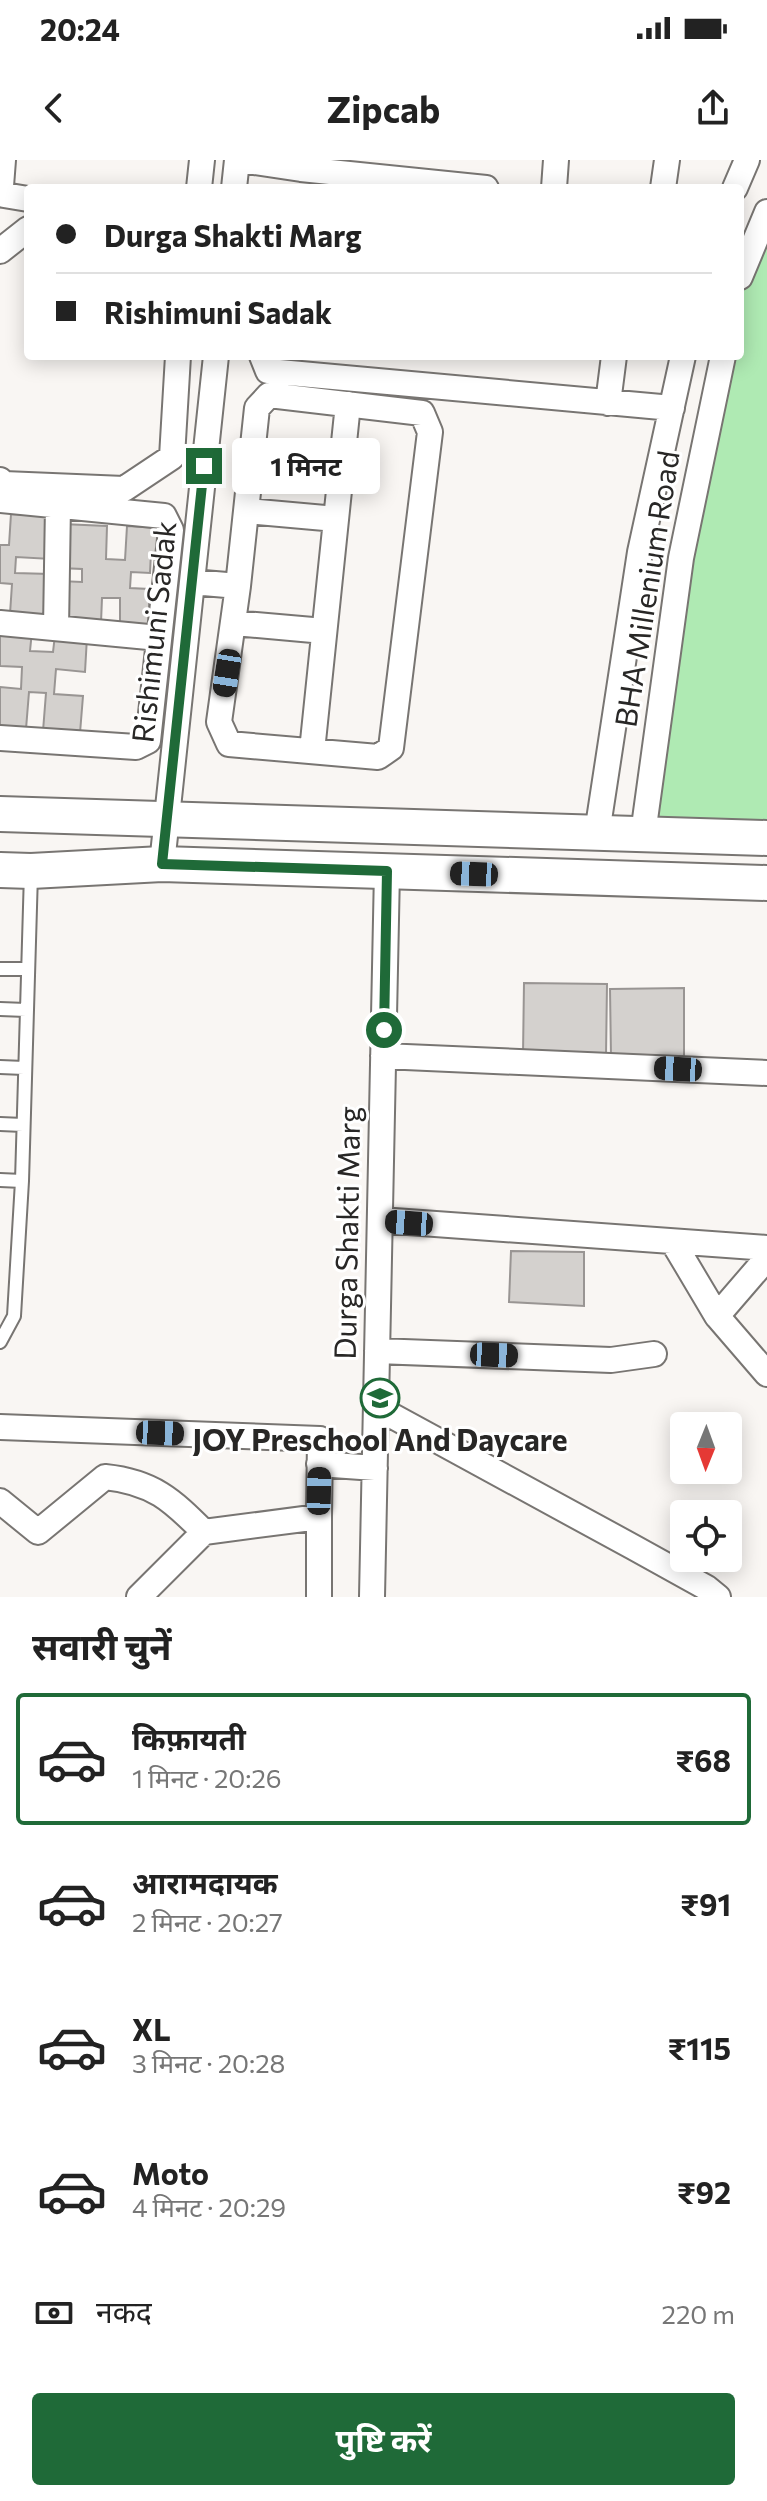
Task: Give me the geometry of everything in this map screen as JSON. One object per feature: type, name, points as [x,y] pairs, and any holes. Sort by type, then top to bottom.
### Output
[{"type":"street","points":[[3,160],[1,186],[4,195],[24,198]]},
{"type":"street","points":[[199,184],[202,160]]},
{"type":"street","points":[[235,184],[239,160],[299,164],[455,184]]},
{"type":"street","points":[[554,184],[556,160]]},
{"type":"street","points":[[664,184],[667,160]]},
{"type":"street","points":[[737,184],[747,160]]},
{"type":"street","points":[[744,267],[767,212]]},
{"type":"street","points":[[0,251],[24,232]]},
{"type":"street","points":[[264,360],[268,371],[672,408]]},
{"type":"street","points":[[608,403],[613,360]]},
{"type":"street","name":"BHA Millenium Road","points":[[597,833],[640,552],[682,360]]},
{"type":"street","name":"BHA Millenium Road","points":[[643,834],[681,558],[722,360]]},
{"type":"street","points":[[0,480],[4,484],[124,489],[172,457],[178,362],[215,364]]},
{"type":"street","name":"Rishimuni Sadak","points":[[162,864],[215,364]]},
{"type":"street","points":[[269,395],[348,404],[422,413],[430,432],[391,748],[378,757],[229,744],[219,722],[234,623],[257,408],[269,395]]},
{"type":"street","points":[[312,751],[348,404]]},
{"type":"street","points":[[175,406],[210,409]]},
{"type":"street","points":[[0,500],[164,516],[171,530],[148,741],[136,747],[0,738]]},
{"type":"street","points":[[56,628],[58,505]]},
{"type":"street","points":[[247,511],[336,519]]},
{"type":"street","points":[[192,582],[238,586]]},
{"type":"street","points":[[0,623],[159,638]]},
{"type":"street","points":[[234,623],[324,631]]},
{"type":"street","points":[[0,814],[767,838]]},
{"type":"street","points":[[16,870],[162,864],[767,883]]},
{"type":"street","name":"Durga Shakti Marg","points":[[372,1597],[387,871]]},
{"type":"street","points":[[383,1056],[767,1073]]},
{"type":"street","points":[[380,1220],[767,1248]]},
{"type":"street","points":[[673,1242],[717,1316],[767,1374]]},
{"type":"street","points":[[717,1316],[767,1258]]},
{"type":"street","points":[[377,1351],[611,1360],[654,1354]]},
{"type":"street","points":[[376,1407],[707,1588],[718,1597]]},
{"type":"street","points":[[0,1427],[320,1439],[319,1597]]},
{"type":"street","points":[[319,1464],[375,1468]]},
{"type":"street","points":[[0,1501],[38,1532],[105,1477],[119,1478],[159,1491],[204,1532]]},
{"type":"street","points":[[139,1597],[204,1532],[319,1517]]},
{"type":"lane","points":[[0,1342],[14,1316],[22,1181],[28,969],[16,870]]},
{"type":"lane","points":[[0,969],[28,969]]},
{"type":"lane","points":[[0,1009],[26,1010]]},
{"type":"lane","points":[[0,1067],[24,1068]]},
{"type":"lane","points":[[0,1124],[23,1125]]},
{"type":"lane","points":[[0,1180],[22,1181]]},
{"type":"green space","points":[[767,212],[767,832],[643,834],[725,360],[744,360],[744,278],[750,252]]},
{"type":"building","points":[[11,514],[53,516],[51,559],[16,557],[15,573],[50,574],[47,616],[10,614],[12,584],[0,583],[0,545],[9,545]]},
{"type":"building","points":[[62,524],[107,526],[106,559],[125,560],[127,526],[161,528],[160,553],[151,552],[150,573],[131,572],[130,588],[149,589],[149,611],[155,612],[155,625],[120,623],[120,598],[102,598],[101,623],[58,621],[60,581],[82,582],[82,569],[60,568]]},
{"type":"building","points":[[0,629],[32,631],[30,651],[53,652],[55,635],[87,637],[85,672],[56,669],[54,694],[83,696],[80,733],[43,731],[46,693],[29,692],[26,729],[0,728],[0,687],[21,689],[22,667],[0,666]]},
{"type":"building","points":[[524,983],[607,984],[606,1056],[523,1054]]},
{"type":"building","points":[[684,988],[684,1056],[611,1057],[610,989]]},
{"type":"building","points":[[511,1251],[584,1252],[584,1306],[509,1302]]},
{"type":"place","name":"JOY Preschool And Daycare","points":[[380,1398]]},
{"type":"route","points":[[204,466],[162,864],[387,871],[384,1030]]}]
